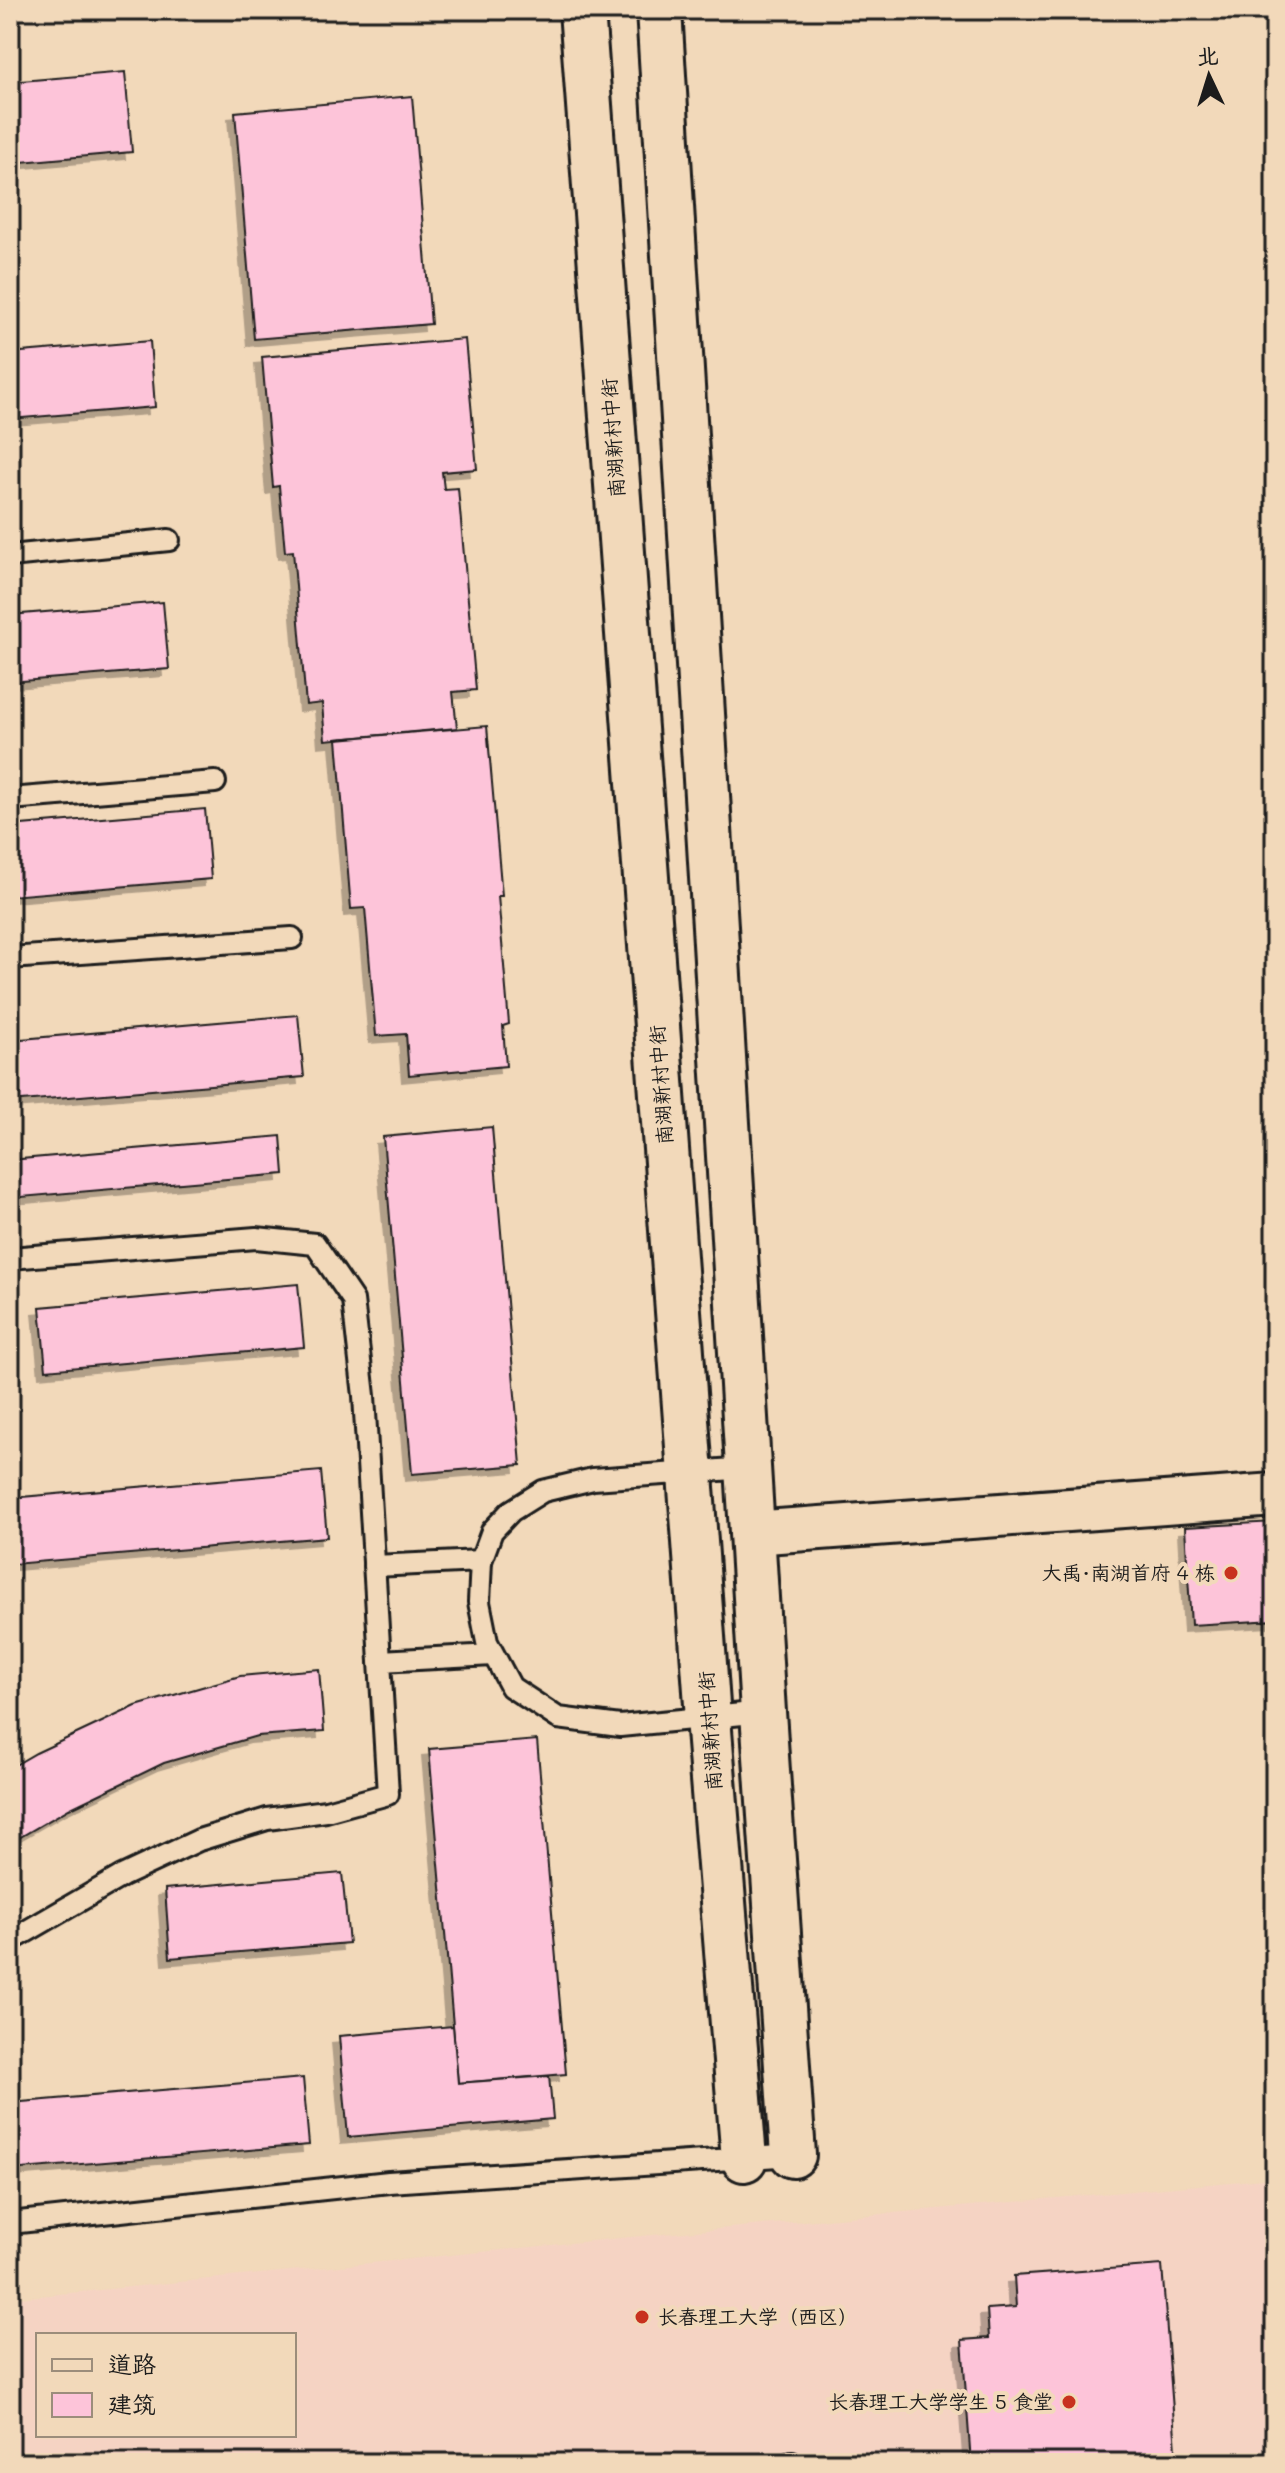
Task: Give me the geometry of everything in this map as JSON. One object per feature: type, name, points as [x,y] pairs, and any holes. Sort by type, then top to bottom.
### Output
[{"type":"street","name":"南湖新村中街","points":[[582,10],[708,1718],[744,2159]]},
{"type":"street","points":[[659,10],[751,1533],[793,2155]]},
{"type":"street","points":[[751,1533],[1275,1495]]},
{"type":"lane","points":[[10,556],[169,540]]},
{"type":"lane","points":[[10,799],[215,782]]},
{"type":"lane","points":[[10,958],[292,938]]},
{"type":"lane","points":[[10,1258],[256,1238],[315,1244],[353,1300],[364,1396],[388,1794],[326,1811],[267,1819],[199,1840],[122,1876],[10,1941]]},
{"type":"lane","points":[[748,1468],[593,1479],[543,1491],[511,1511],[492,1531],[481,1561],[479,1602],[487,1642],[511,1687],[558,1718],[620,1726],[763,1712]]},
{"type":"lane","points":[[374,1566],[481,1561]]},
{"type":"lane","points":[[380,1661],[493,1655]]},
{"type":"lane","points":[[10,2223],[389,2182],[793,2155]]},
{"type":"shaded area","name":"长春理工大学（西区）","points":[[1275,2178],[1275,2463],[10,2463],[10,2299],[631,2237]]},
{"type":"building","points":[[125,72],[132,152],[10,163],[10,82]]},
{"type":"building","points":[[412,96],[431,324],[254,339],[235,112]]},
{"type":"building","points":[[465,339],[477,469],[442,472],[444,489],[458,488],[476,690],[453,692],[457,728],[325,740],[322,703],[306,705],[293,551],[285,552],[279,486],[273,487],[262,357]]},
{"type":"building","points":[[150,341],[155,407],[10,419],[10,353]]},
{"type":"building","points":[[163,602],[169,669],[10,682],[10,615]]},
{"type":"building","points":[[487,726],[502,896],[498,896],[509,1024],[503,1026],[506,1066],[409,1075],[406,1034],[376,1036],[365,908],[351,909],[337,739]]},
{"type":"building","points":[[205,809],[211,879],[10,896],[10,826]]},
{"type":"building","points":[[298,1015],[304,1077],[10,1102],[10,1040]]},
{"type":"building","points":[[492,1127],[521,1465],[412,1474],[383,1137]]},
{"type":"building","points":[[281,1136],[284,1174],[10,1198],[10,1160]]},
{"type":"building","points":[[298,1284],[304,1347],[46,1370],[40,1307]]},
{"type":"building","points":[[321,1471],[327,1537],[13,1564],[10,1498]]},
{"type":"building","name":"大禹·南湖首府 4 栋","points":[[1275,1522],[1275,1620],[1191,1625],[1185,1527]]},
{"type":"building","points":[[319,1669],[324,1731],[257,1736],[164,1763],[69,1809],[10,1843],[10,1768],[36,1753],[136,1706],[240,1676]]},
{"type":"building","points":[[537,1740],[566,2074],[458,2083],[429,1749]]},
{"type":"building","points":[[342,1873],[349,1943],[170,1958],[165,1889]]},
{"type":"building","points":[[453,2026],[458,2083],[549,2076],[553,2119],[348,2137],[339,2036]]},
{"type":"building","points":[[303,2078],[309,2145],[10,2170],[10,2103]]},
{"type":"building","name":"长春理工大学学生 5 食堂","points":[[1162,2265],[1177,2463],[971,2463],[962,2340],[989,2338],[987,2309],[1016,2307],[1014,2276]]},
{"type":"place","name":"大禹·南湖首府 4 栋","points":[[1231,1573]]},
{"type":"place","name":"长春理工大学（西区）","points":[[642,2317]]},
{"type":"place","name":"长春理工大学学生 5 食堂","points":[[1069,2402]]}]
